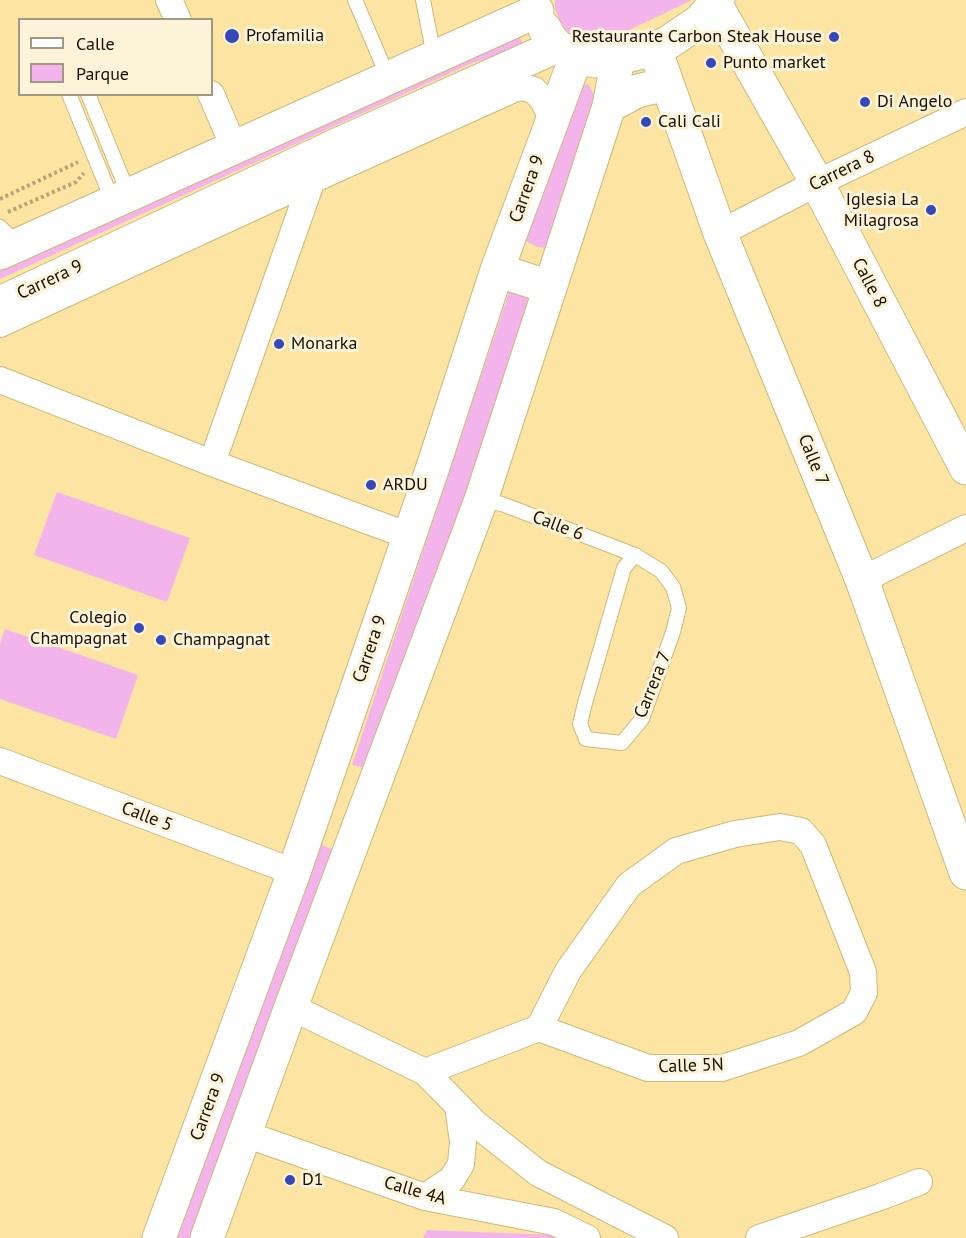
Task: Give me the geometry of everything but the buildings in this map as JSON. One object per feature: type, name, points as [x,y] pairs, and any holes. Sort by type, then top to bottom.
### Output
[{"type":"main road","points":[[5,235],[121,198],[434,56],[536,5],[549,37],[566,52],[595,61],[655,49],[700,21],[717,2]]},
{"type":"main road","name":"Calle 8","points":[[717,2],[818,183],[966,468]]},
{"type":"main road","name":"Calle 7","points":[[655,49],[720,233],[862,580],[966,873]]},
{"type":"main road","name":"Carrera 9","points":[[159,1238],[294,872],[432,470],[497,270],[552,119],[566,52]]},
{"type":"main road","name":"Carrera 9","points":[[0,303],[339,144],[566,52]]},
{"type":"main road","points":[[207,1238],[481,500],[609,106],[618,58]]},
{"type":"main road","points":[[609,106],[637,90],[667,84]]},
{"type":"main road","points":[[497,270],[549,287]]},
{"type":"main road","points":[[316,806],[361,821]]},
{"type":"street","points":[[169,0],[177,18]]},
{"type":"street","points":[[0,324],[312,180],[521,87],[534,90],[539,94],[552,119]]},
{"type":"street","points":[[212,96],[234,147]]},
{"type":"street","name":"Carrera 8","points":[[720,233],[966,112]]},
{"type":"street","points":[[212,463],[312,180]]},
{"type":"street","points":[[0,380],[212,463],[409,536]]},
{"type":"street","points":[[862,580],[966,528]]},
{"type":"street","name":"Calle 5","points":[[0,761],[294,872]]},
{"type":"street","name":"Calle 5N","points":[[780,827],[801,831],[813,846],[863,972],[864,993],[854,1012],[799,1043],[722,1068],[648,1068],[539,1028],[568,971],[629,885],[676,851],[735,834],[780,827]]},
{"type":"street","points":[[291,1007],[425,1072],[476,1124],[538,1173],[665,1238]]},
{"type":"street","points":[[425,1072],[539,1028]]},
{"type":"street","points":[[425,1197],[452,1179],[461,1164],[463,1142],[458,1106]]},
{"type":"street","name":"Calle 4A","points":[[245,1134],[425,1197],[554,1222],[587,1238]]},
{"type":"street","points":[[759,1238],[919,1182]]},
{"type":"lane","points":[[355,0],[388,77]]},
{"type":"lane","points":[[423,0],[434,56]]},
{"type":"lane","points":[[70,96],[121,198]]},
{"type":"lane","points":[[89,96],[121,198]]},
{"type":"lane","name":"Calle 6","points":[[481,500],[502,504],[635,555]]},
{"type":"lane","name":"Carrera 7","points":[[635,555],[661,571],[673,587],[679,608],[674,632],[642,719],[622,743],[586,739],[580,724],[585,703],[624,568],[635,555]]},
{"type":"path","points":[[0,199],[84,160]]},
{"type":"path","points":[[5,235],[76,182],[86,169]]},
{"type":"green space","points":[[555,0],[692,0],[602,43],[580,40],[572,35],[561,24],[555,9]]},
{"type":"green space","points":[[514,28],[525,47],[472,63],[0,279],[0,262]]},
{"type":"green space","points":[[588,84],[596,98],[556,249],[538,247],[523,240],[572,86]]},
{"type":"green space","points":[[511,286],[540,297],[371,769],[352,765]]},
{"type":"green space","points":[[57,492],[190,538],[167,602],[34,555]]},
{"type":"green space","points":[[5,629],[138,675],[116,739],[0,699],[0,643]]},
{"type":"green space","points":[[314,842],[334,850],[195,1238],[171,1238]]},
{"type":"green space","points":[[427,1230],[553,1235],[558,1238],[423,1238]]},
{"type":"place","name":"Profamilia","points":[[232,36]]},
{"type":"place","name":"Restaurante Carbon Steak House","points":[[834,37]]},
{"type":"place","name":"Punto market","points":[[711,63]]},
{"type":"place","name":"Di Angelo","points":[[865,102]]},
{"type":"place","name":"Cali Cali","points":[[646,122]]},
{"type":"place","name":"Iglesia La Milagrosa","points":[[931,210]]},
{"type":"place","name":"Monarka","points":[[279,344]]},
{"type":"place","name":"ARDU","points":[[371,485]]},
{"type":"place","name":"Colegio Champagnat","points":[[139,628]]},
{"type":"place","name":"Champagnat","points":[[161,640]]},
{"type":"place","name":"D1","points":[[290,1180]]}]
